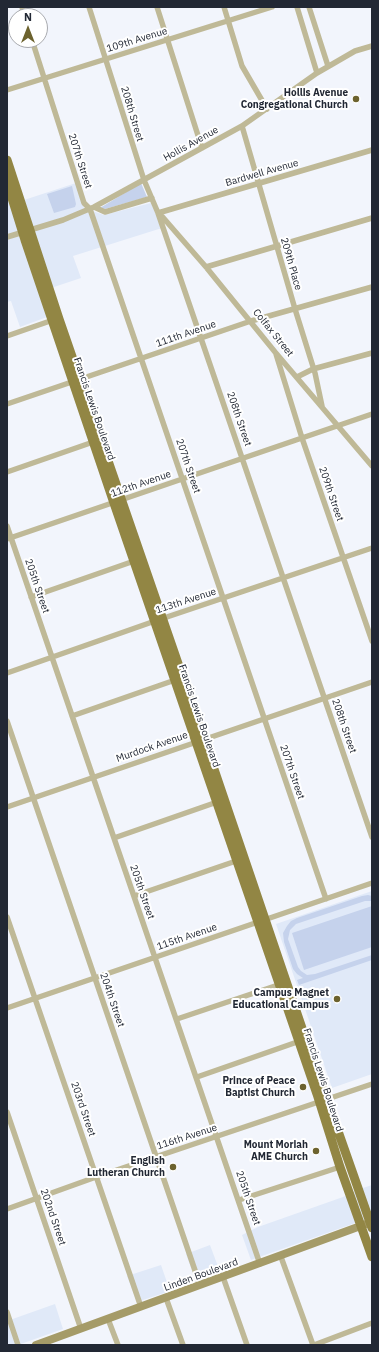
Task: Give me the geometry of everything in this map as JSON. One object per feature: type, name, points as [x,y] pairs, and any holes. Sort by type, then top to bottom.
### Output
[{"type":"main road","name":"Francis Lewis Boulevard","points":[[7,160],[26,232],[53,320],[76,380]]},
{"type":"main road","name":"Francis Lewis Boulevard","points":[[7,182],[26,232],[302,1041],[371,1225]]},
{"type":"main road","name":"Francis Lewis Boulevard","points":[[323,1100],[340,1167],[372,1256]]},
{"type":"main road","name":"Linden Boulevard","points":[[36,1345],[52,1342],[81,1329],[200,1285],[361,1226],[371,1225]]},
{"type":"street","name":"208th Street","points":[[89,7],[144,180],[158,213],[372,838]]},
{"type":"street","points":[[157,7],[202,148]]},
{"type":"street","points":[[224,7],[242,66],[267,108]]},
{"type":"street","name":"109th Avenue","points":[[7,90],[272,7]]},
{"type":"street","points":[[297,7],[317,73]]},
{"type":"street","points":[[309,7],[328,66]]},
{"type":"street","name":"Hollis Avenue","points":[[7,237],[63,220],[92,208],[242,126],[328,66],[355,51],[372,46]]},
{"type":"street","name":"207th Street","points":[[34,48],[84,203],[92,208],[141,358],[326,899]]},
{"type":"street","name":"209th Place","points":[[242,126],[323,408]]},
{"type":"street","name":"Bardwell Avenue","points":[[158,213],[372,150]]},
{"type":"street","points":[[92,208],[105,212],[152,198]]},
{"type":"street","name":"Colfax Street","points":[[158,213],[252,321],[275,352],[298,377],[372,466]]},
{"type":"street","points":[[206,267],[372,218]]},
{"type":"street","name":"111th Avenue","points":[[7,404],[252,321],[372,287]]},
{"type":"street","points":[[7,336],[53,320]]},
{"type":"street","name":"209th Street","points":[[275,352],[302,438],[372,641]]},
{"type":"street","points":[[298,377],[313,369],[372,352]]},
{"type":"street","name":"112th Avenue","points":[[9,539],[372,414]]},
{"type":"street","points":[[7,472],[97,441]]},
{"type":"street","name":"205th Street","points":[[7,526],[9,539],[31,597],[260,1264]]},
{"type":"street","name":"113th Avenue","points":[[7,673],[372,548]]},
{"type":"street","points":[[31,597],[138,560]]},
{"type":"street","points":[[72,716],[179,679]]},
{"type":"street","name":"Murdock Avenue","points":[[7,807],[372,682]]},
{"type":"street","name":"204th Street","points":[[7,721],[200,1285]]},
{"type":"street","points":[[114,838],[221,801]]},
{"type":"street","points":[[134,896],[240,860]]},
{"type":"street","name":"115th Avenue","points":[[7,1008],[372,883]]},
{"type":"street","name":"203rd Street","points":[[7,916],[141,1307]]},
{"type":"street","points":[[177,1019],[282,983]]},
{"type":"street","points":[[196,1077],[302,1041]]},
{"type":"street","name":"116th Avenue","points":[[7,1208],[372,1084]]},
{"type":"street","name":"202nd Street","points":[[7,1112],[81,1329]]},
{"type":"street","points":[[239,1200],[340,1167]]},
{"type":"street","points":[[280,1256],[314,1345],[372,1323]]},
{"type":"street","points":[[223,1277],[247,1345]]},
{"type":"street","points":[[166,1298],[183,1345]]},
{"type":"street","points":[[7,1312],[18,1345]]},
{"type":"street","points":[[108,1319],[118,1345]]},
{"type":"shaded area","points":[[76,183],[84,208],[104,215],[151,203],[162,228],[73,256],[81,278],[39,292],[47,317],[20,327],[11,301],[7,302],[7,201],[22,196],[24,200]]},
{"type":"shaded area","points":[[141,183],[147,197],[105,209],[100,208]]},
{"type":"shaded area","points":[[72,186],[76,204],[75,207],[54,213],[47,194]]},
{"type":"shaded area","name":"Campus Magnet Educational Campus","points":[[372,891],[372,1074],[332,1088],[276,924]]},
{"type":"shaded area","points":[[368,895],[372,896],[372,901],[365,901],[296,924],[290,930],[288,939],[298,967],[307,975],[315,974],[372,955],[372,960],[299,985],[297,980],[303,978],[293,969],[284,942],[283,933],[287,926],[291,921],[297,918]]},
{"type":"shaded area","points":[[372,906],[372,947],[304,970],[292,933]]},
{"type":"shaded area","points":[[372,1185],[372,1217],[251,1260],[242,1235],[258,1227],[343,1197]]},
{"type":"shaded area","points":[[210,1245],[220,1272],[196,1282],[186,1254]]},
{"type":"shaded area","points":[[161,1265],[170,1291],[137,1302],[127,1276]]},
{"type":"shaded area","points":[[55,1304],[63,1329],[18,1345],[7,1345],[7,1321]]},
{"type":"place","name":"Hollis Avenue Congregational Church","points":[[356,99]]},
{"type":"place","name":"Campus Magnet Educational Campus","points":[[337,999]]},
{"type":"place","name":"Prince of Peace Baptist Church","points":[[303,1087]]},
{"type":"place","name":"Mount Moriah AME Church","points":[[316,1151]]},
{"type":"place","name":"English Lutheran Church","points":[[173,1167]]}]
